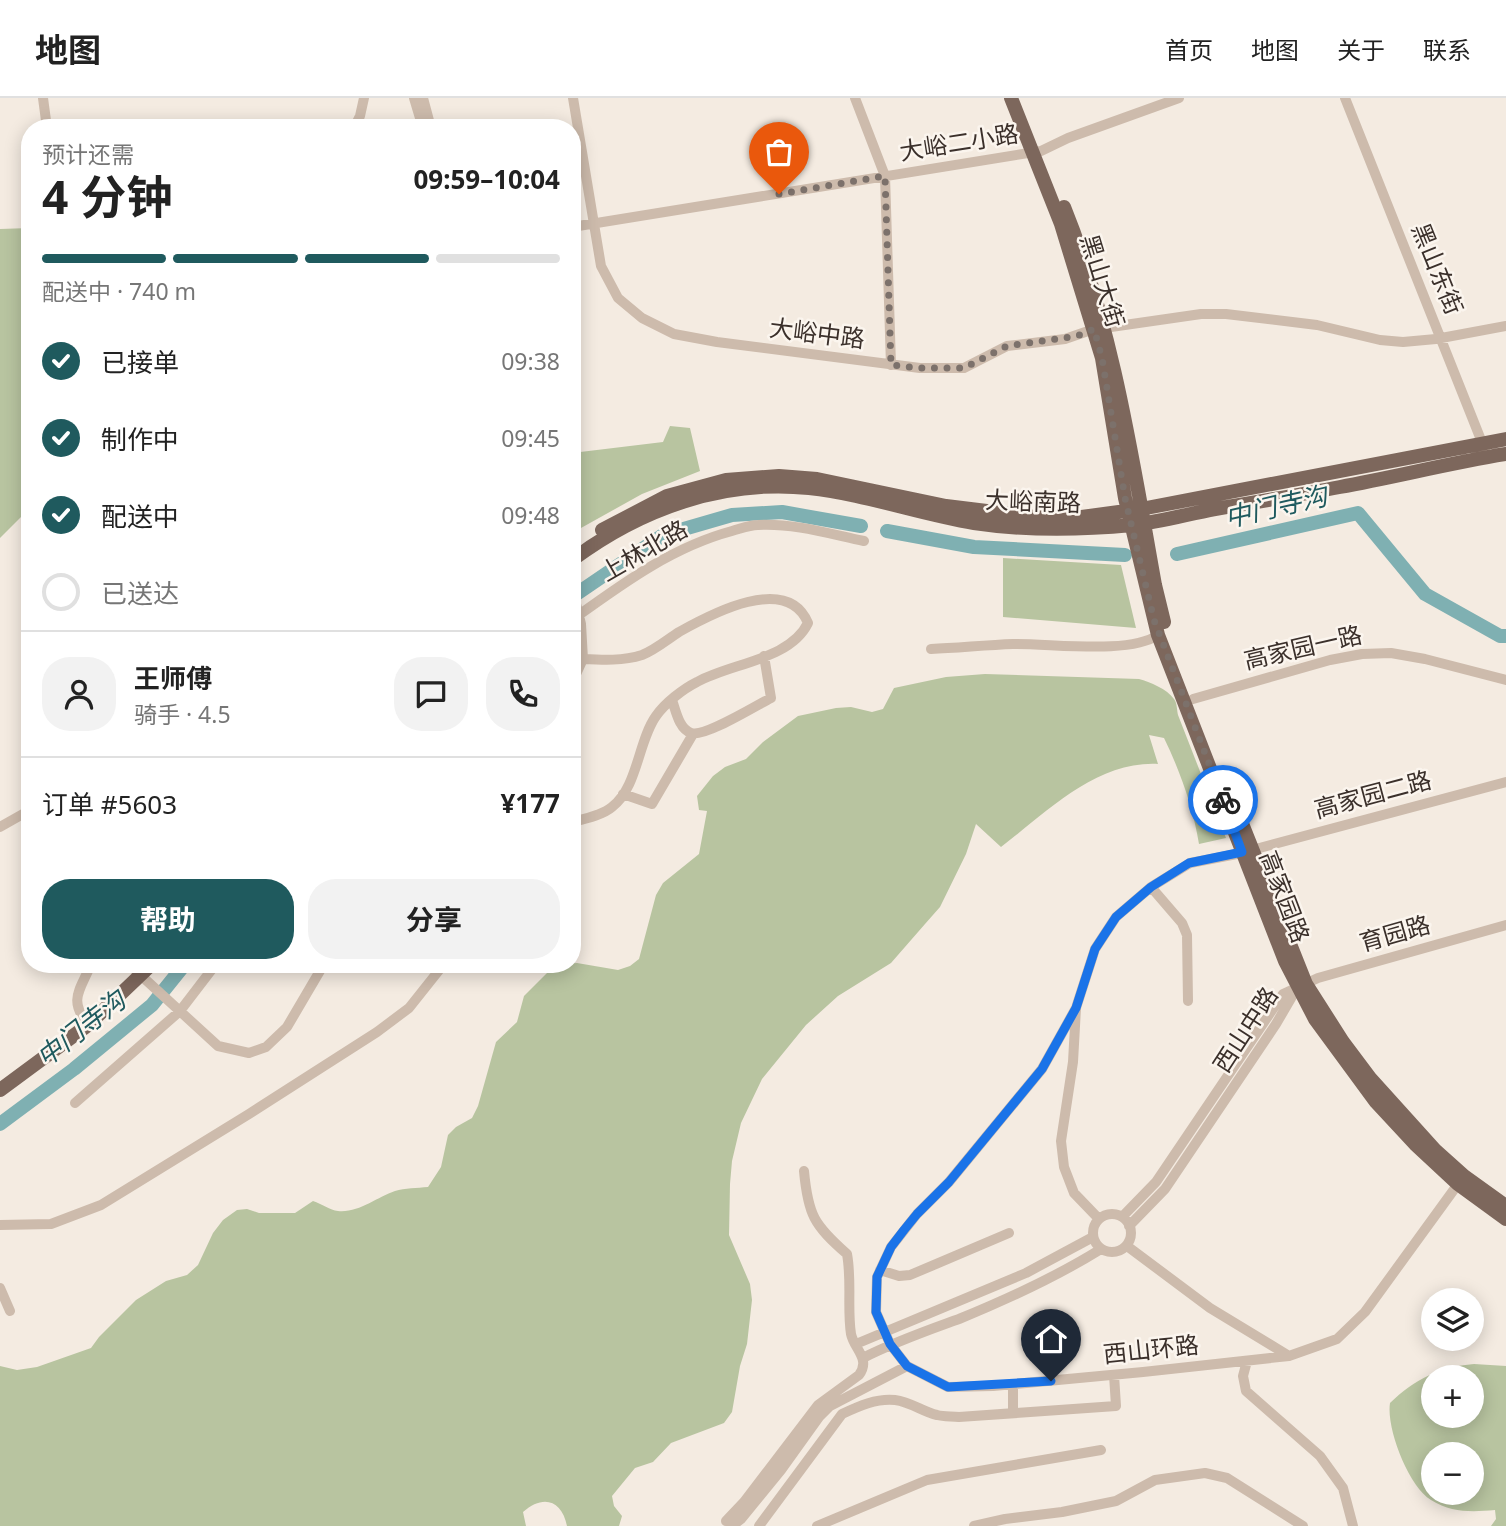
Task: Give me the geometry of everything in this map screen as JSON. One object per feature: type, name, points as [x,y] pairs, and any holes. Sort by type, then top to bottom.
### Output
[{"type":"main road","name":"黑山大街","points":[[1011,98],[1037,152]]},
{"type":"main road","name":"黑山大街","points":[[1021,98],[1061,224],[1119,390],[1136,517]]},
{"type":"main road","name":"大峪南路","points":[[581,554],[624,528],[672,505],[706,494],[766,486],[809,488],[974,522],[1022,528],[1069,529],[1485,450],[1506,439]]},
{"type":"main road","name":"大峪南路","points":[[1485,450],[1506,454]]},
{"type":"main road","name":"大峪南路","points":[[581,543],[622,517],[667,496],[726,480],[779,476],[817,479],[946,506],[1023,516],[1136,517]]},
{"type":"main road","name":"高家园路","points":[[1136,517],[1158,635],[1302,986],[1339,1053],[1376,1102],[1415,1144],[1458,1184],[1506,1219]]},
{"type":"main road","name":"高家园路","points":[[1136,517],[1167,633],[1247,851]]},
{"type":"main road","points":[[0,1090],[142,973]]},
{"type":"main road","name":"高家园路","points":[[1302,986],[1370,1079],[1400,1113],[1445,1159],[1506,1206]]},
{"type":"main road","points":[[0,1080],[86,1021]]},
{"type":"street","points":[[43,98],[46,119]]},
{"type":"street","points":[[358,119],[363,98]]},
{"type":"street","points":[[414,98],[420,119]]},
{"type":"street","points":[[423,98],[429,119]]},
{"type":"street","name":"大峪中路","points":[[573,98],[576,119]]},
{"type":"street","points":[[855,98],[885,176],[891,365]]},
{"type":"street","name":"大峪二小路","points":[[581,226],[1037,152],[1179,98]]},
{"type":"street","name":"黑山东街","points":[[1345,98],[1485,450]]},
{"type":"street","name":"大峪中路","points":[[581,151],[601,266],[618,298],[642,318],[674,334],[761,349],[891,365],[964,368],[1007,346],[1077,336],[1099,328],[1201,314],[1226,314],[1317,325],[1380,340],[1403,342],[1506,326]]},
{"type":"street","name":"上林北路","points":[[581,610],[677,551],[756,525],[798,527],[864,541]]},
{"type":"street","points":[[581,819],[611,809],[623,794],[656,716],[682,691],[712,674],[795,642],[808,624],[797,607],[775,599],[761,598],[708,617],[645,654],[625,659],[583,659]]},
{"type":"street","points":[[931,649],[1013,644],[1120,646],[1148,642],[1158,635]]},
{"type":"street","points":[[581,646],[581,663]]},
{"type":"street","name":"高家园一路","points":[[1193,699],[1330,660],[1362,654],[1391,653],[1425,659],[1506,680]]},
{"type":"street","points":[[623,794],[652,804],[693,734],[708,730],[771,698],[764,656]]},
{"type":"street","points":[[672,700],[679,721],[693,734]]},
{"type":"street","name":"高家园二路","points":[[1247,851],[1506,782]]},
{"type":"street","points":[[0,827],[21,815]]},
{"type":"street","name":"西山环路","points":[[1247,851],[1189,863],[1151,887],[1116,917],[1095,949],[1076,1008],[1042,1069],[949,1182],[910,1222],[891,1247],[877,1277],[876,1312],[890,1344],[907,1366],[948,1387],[1114,1375],[1290,1356],[1337,1339],[1365,1312],[1458,1184]]},
{"type":"street","points":[[1151,887],[1182,923],[1187,935],[1188,1001]]},
{"type":"street","name":"育园路","points":[[1302,986],[1318,978],[1506,925]]},
{"type":"street","points":[[86,1021],[78,1010],[76,997],[87,973]]},
{"type":"street","points":[[142,973],[218,1046],[249,1053],[266,1047],[287,1027],[319,973]]},
{"type":"street","points":[[75,1103],[180,1011],[209,973]]},
{"type":"street","points":[[0,1225],[51,1224],[101,1205],[377,1032],[410,1008],[437,973]]},
{"type":"street","name":"西山中路","points":[[1126,1222],[1165,1189],[1302,986]]},
{"type":"street","points":[[1076,1008],[1073,1062],[1061,1141],[1064,1167],[1074,1193],[1099,1219]]},
{"type":"street","points":[[729,1523],[818,1405],[859,1375],[863,1369],[863,1358],[852,1338],[847,1254],[826,1235],[810,1213],[804,1171]]},
{"type":"street","points":[[863,1358],[890,1344],[960,1318],[1036,1285],[1101,1249],[1117,1252],[1127,1246],[1131,1235],[1126,1222],[1109,1215],[1099,1219],[1093,1229],[1093,1237],[1101,1249]]},
{"type":"street","points":[[880,1270],[899,1276],[910,1275],[1009,1233]]},
{"type":"street","points":[[856,1344],[1026,1273],[1093,1237]]},
{"type":"street","points":[[1127,1246],[1210,1308],[1290,1356]]},
{"type":"street","points":[[0,1288],[10,1311]]},
{"type":"street","points":[[1247,1361],[1243,1376],[1246,1391],[1320,1456],[1343,1489],[1353,1526]]},
{"type":"street","points":[[729,1523],[741,1519],[830,1406],[907,1366]]},
{"type":"street","points":[[759,1526],[842,1414],[859,1406],[895,1400],[936,1415],[959,1417],[1116,1406],[1114,1375]]},
{"type":"street","points":[[1013,1384],[1013,1413]]},
{"type":"street","points":[[817,1526],[927,1480],[1101,1450]]},
{"type":"street","points":[[975,1526],[1004,1519],[1062,1513],[1116,1501],[1155,1480],[1205,1473],[1227,1478],[1303,1526]]},
{"type":"green space","points":[[21,228],[21,517],[0,538],[0,229]]},
{"type":"green space","points":[[670,426],[690,428],[700,471],[642,494],[581,528],[581,452],[663,442]]},
{"type":"green space","points":[[1003,558],[1121,565],[1136,628],[1003,617]]},
{"type":"green space","points":[[985,674],[1139,679],[1163,689],[1175,700],[1178,715],[1226,838],[1199,844],[1190,803],[1170,751],[1164,738],[1149,735],[1158,764],[1135,765],[1093,780],[1074,791],[1001,847],[976,824],[966,854],[940,907],[891,963],[838,996],[806,1025],[762,1079],[741,1123],[732,1161],[729,1235],[750,1284],[752,1300],[747,1344],[732,1412],[724,1423],[671,1443],[653,1462],[635,1468],[612,1496],[614,1506],[622,1516],[619,1526],[567,1526],[561,1510],[551,1502],[544,1502],[530,1506],[523,1512],[526,1526],[0,1526],[0,1366],[17,1370],[37,1367],[91,1348],[136,1300],[166,1281],[187,1275],[198,1265],[213,1233],[223,1220],[237,1210],[295,1213],[313,1201],[335,1210],[346,1211],[395,1191],[428,1187],[441,1167],[448,1135],[472,1118],[478,1106],[496,1042],[517,1022],[524,996],[547,973],[581,973],[581,964],[618,970],[639,959],[656,895],[663,883],[699,854],[707,811],[699,810],[697,796],[713,776],[725,767],[746,759],[763,742],[798,716],[851,707],[872,712],[883,709],[894,688],[946,677]]},
{"type":"green space","points":[[1474,1364],[1506,1366],[1506,1526],[1491,1526],[1496,1519],[1495,1510],[1470,1511],[1442,1505],[1484,1505],[1484,1442],[1421,1442],[1421,1492],[1400,1455],[1391,1426],[1390,1403],[1421,1380],[1421,1428],[1484,1428],[1484,1365],[1468,1365]]},
{"type":"waterway","name":"中门寺沟","points":[[581,591],[663,535],[732,515],[782,512],[861,526]]},
{"type":"waterway","name":"中门寺沟","points":[[1177,554],[1358,513],[1425,594],[1500,636],[1506,636]]},
{"type":"waterway","name":"中门寺沟","points":[[887,531],[974,547],[1125,555]]},
{"type":"waterway","name":"中门寺沟","points":[[0,1124],[74,1069],[152,1005],[178,973]]},
{"type":"way so far","points":[[779,194],[885,176],[891,365],[964,368],[1007,346],[1065,339],[1094,329],[1102,358],[1125,498],[1158,635],[1223,800]]},
{"type":"route","points":[[1051,1381],[948,1387],[907,1366],[890,1344],[876,1312],[877,1277],[891,1247],[904,1230],[949,1182],[1042,1069],[1076,1008],[1095,949],[1116,917],[1151,887],[1189,863],[1242,852],[1223,800]]}]
